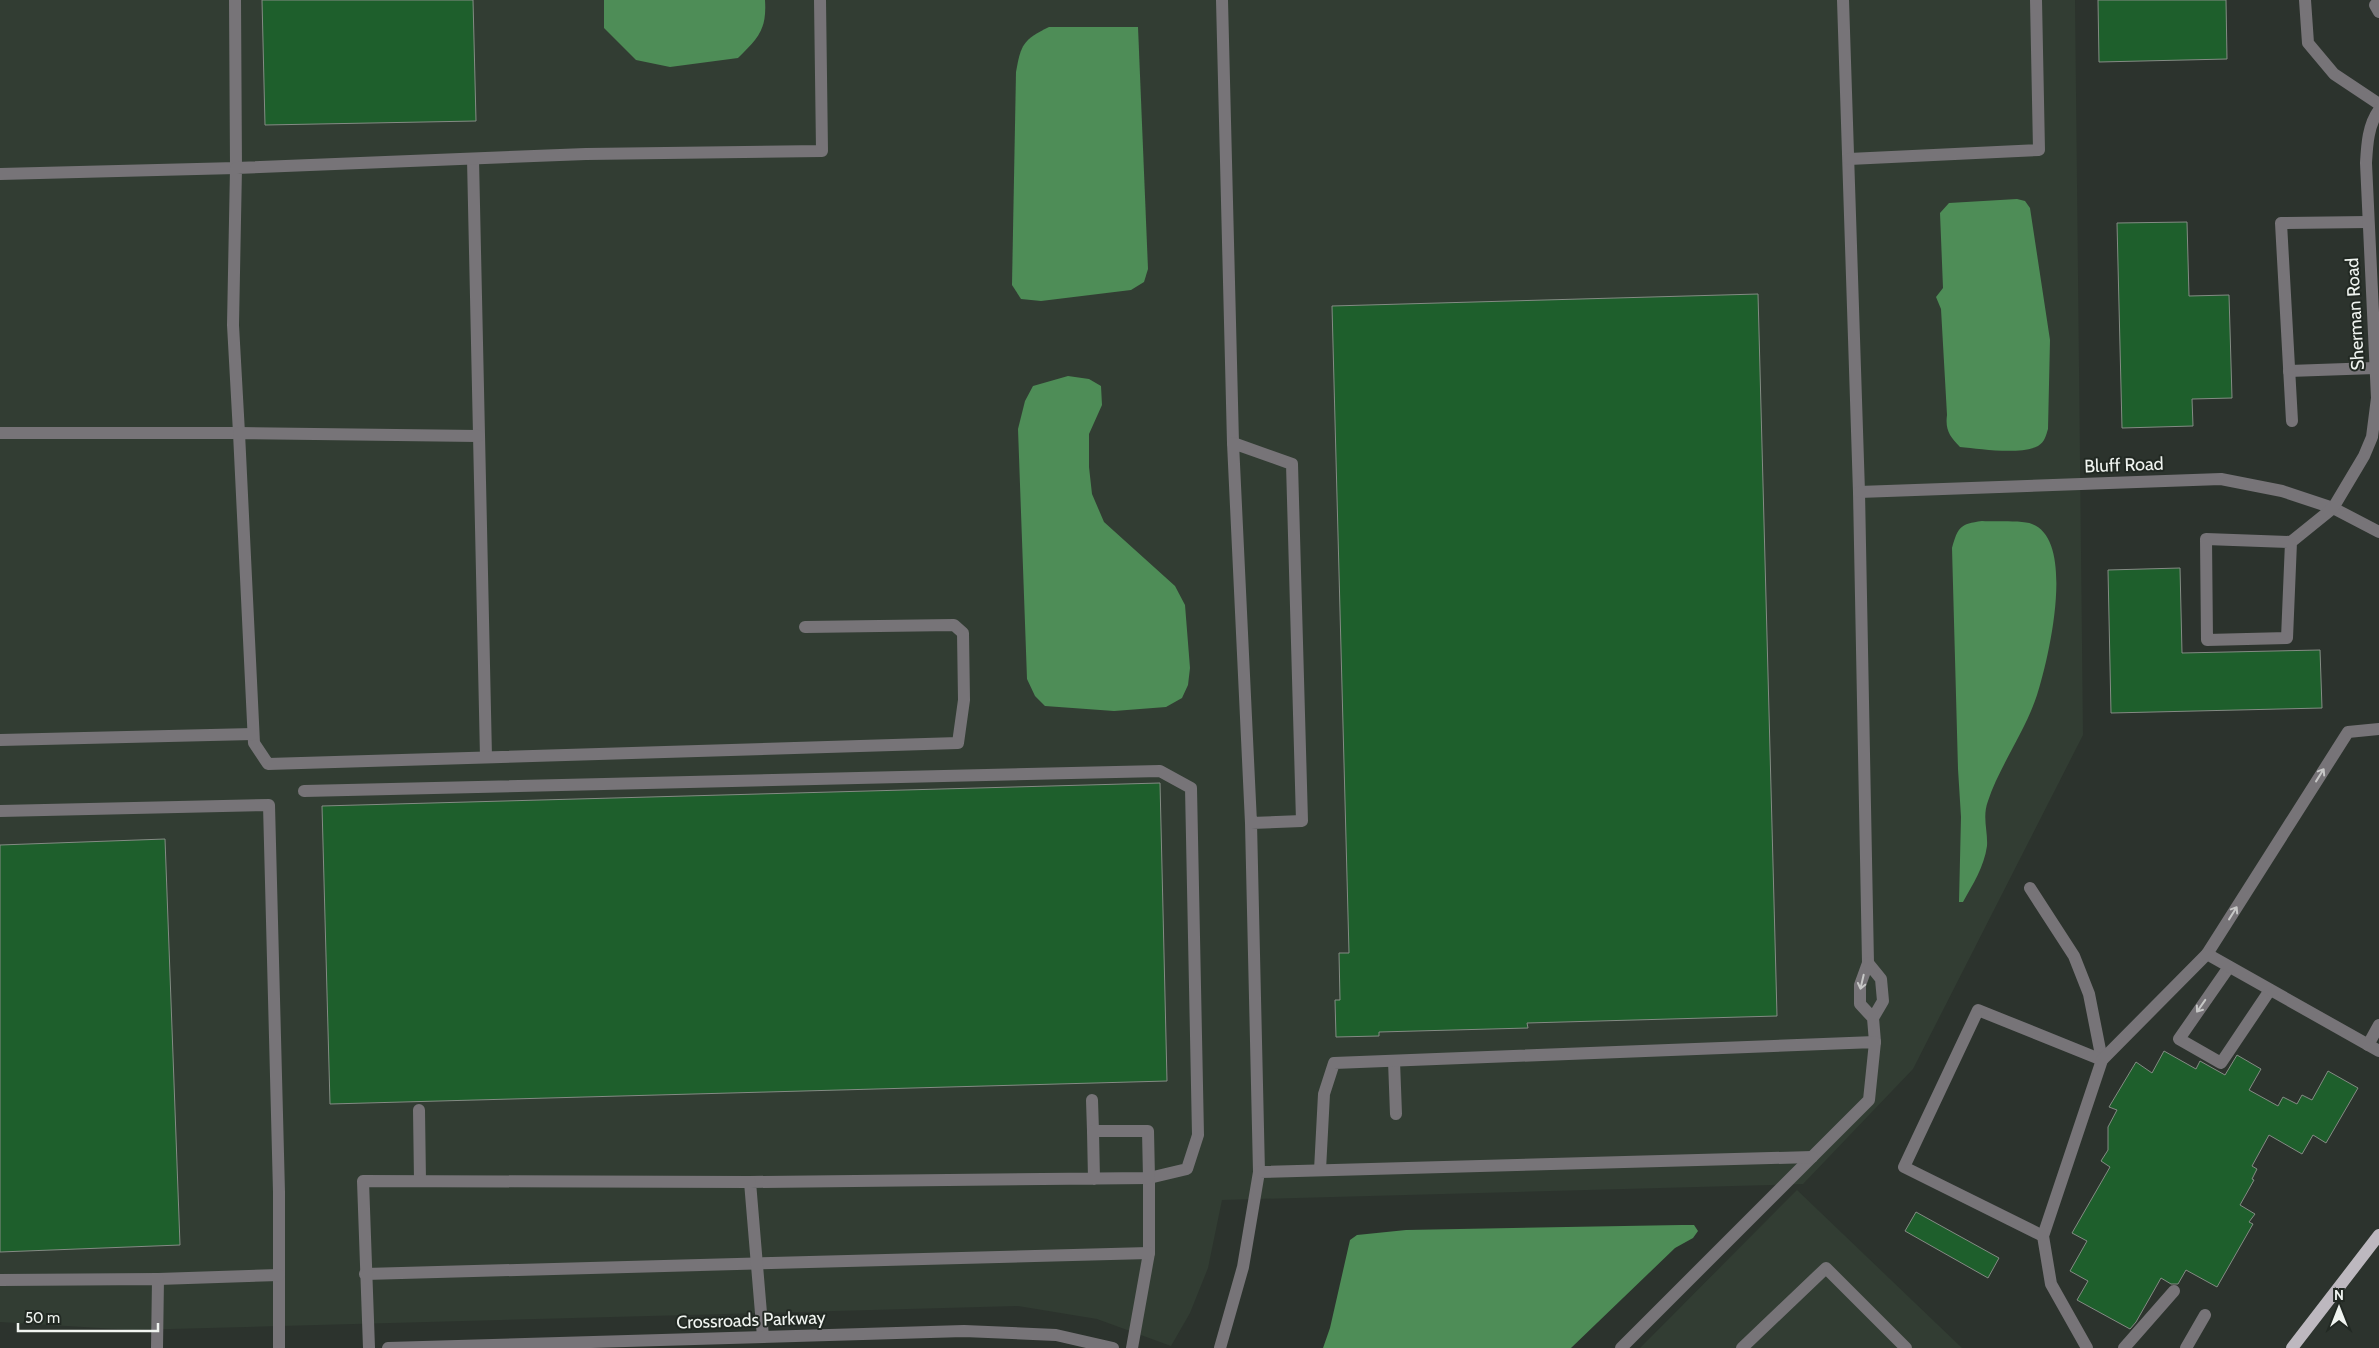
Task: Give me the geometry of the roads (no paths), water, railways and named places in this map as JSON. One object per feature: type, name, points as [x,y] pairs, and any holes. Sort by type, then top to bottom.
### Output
[{"type":"main road","points":[[2292,1348],[2379,1235]]},
{"type":"street","points":[[235,0],[236,168],[233,325],[254,743],[268,764],[958,743],[964,700],[963,633],[954,625],[805,627]]},
{"type":"street","points":[[0,174],[236,168],[586,154],[822,151],[820,0]]},
{"type":"street","points":[[1220,1348],[1243,1268],[1259,1172],[1251,823],[1233,443],[1222,0]]},
{"type":"street","points":[[1843,0],[1859,492],[1868,962],[1860,984],[1860,1004],[1873,1018]]},
{"type":"street","points":[[1849,159],[2039,150],[2036,0]]},
{"type":"street","points":[[2305,0],[2308,43],[2334,74],[2379,104]]},
{"type":"street","points":[[2379,5],[2375,5],[2379,12]]},
{"type":"street","name":"Sherman Road","points":[[2333,508],[2364,456],[2372,437],[2376,398],[2375,261],[2368,222],[2367,142],[2373,118],[2379,110]]},
{"type":"street","points":[[473,159],[486,757]]},
{"type":"street","points":[[2292,421],[2281,223],[2368,222]]},
{"type":"street","points":[[2289,371],[2375,368]]},
{"type":"street","points":[[0,433],[478,436]]},
{"type":"street","points":[[1233,443],[1292,464],[1302,821],[1251,823]]},
{"type":"street","name":"Bluff Road","points":[[1859,492],[2221,479],[2264,486],[2333,508],[2379,532]]},
{"type":"street","points":[[2291,542],[2287,638],[2207,640],[2206,539],[2291,542],[2333,508]]},
{"type":"street","points":[[2087,1348],[2051,1284],[2043,1236],[2102,1060],[2207,954],[2348,732],[2379,729]]},
{"type":"street","points":[[0,740],[254,734]]},
{"type":"street","points":[[304,790],[1160,771],[1191,788],[1198,1135],[1188,1169],[1149,1178],[1094,1179],[750,1182],[363,1181],[369,1348]]},
{"type":"street","points":[[0,810],[269,805],[279,1192],[279,1348]]},
{"type":"street","points":[[2030,888],[2074,956],[2089,994],[2102,1060]]},
{"type":"street","points":[[2207,954],[2373,1048],[2379,1025]]},
{"type":"street","points":[[1622,1348],[1869,1100],[1875,1042],[1873,1018],[1883,1001],[1880,979],[1868,962]]},
{"type":"street","points":[[2230,966],[2179,1039],[2221,1063],[2270,990]]},
{"type":"street","points":[[2043,1236],[1904,1167],[1978,1010],[2102,1060]]},
{"type":"street","points":[[1320,1170],[1324,1094],[1334,1063],[1875,1042]]},
{"type":"street","points":[[1394,1061],[1396,1114]]},
{"type":"street","points":[[1092,1100],[1094,1179]]},
{"type":"street","points":[[419,1110],[420,1181]]},
{"type":"street","points":[[1093,1131],[1148,1131],[1149,1253],[1132,1348]]},
{"type":"street","points":[[1259,1172],[1812,1157]]},
{"type":"street","points":[[750,1182],[755,1247],[759,1263],[763,1336]]},
{"type":"street","points":[[365,1274],[1149,1253]]},
{"type":"street","points":[[1742,1348],[1826,1268],[1906,1348]]},
{"type":"street","points":[[0,1280],[279,1276]]},
{"type":"street","points":[[157,1348],[158,1279]]},
{"type":"street","points":[[2124,1348],[2174,1291]]},
{"type":"street","points":[[2186,1348],[2205,1315]]},
{"type":"street","name":"Crossroads Parkway","points":[[388,1348],[763,1336],[783,1342],[842,1334],[964,1331],[1056,1335],[1113,1348]]},
{"type":"street","points":[[842,1334],[843,1348]]}]
